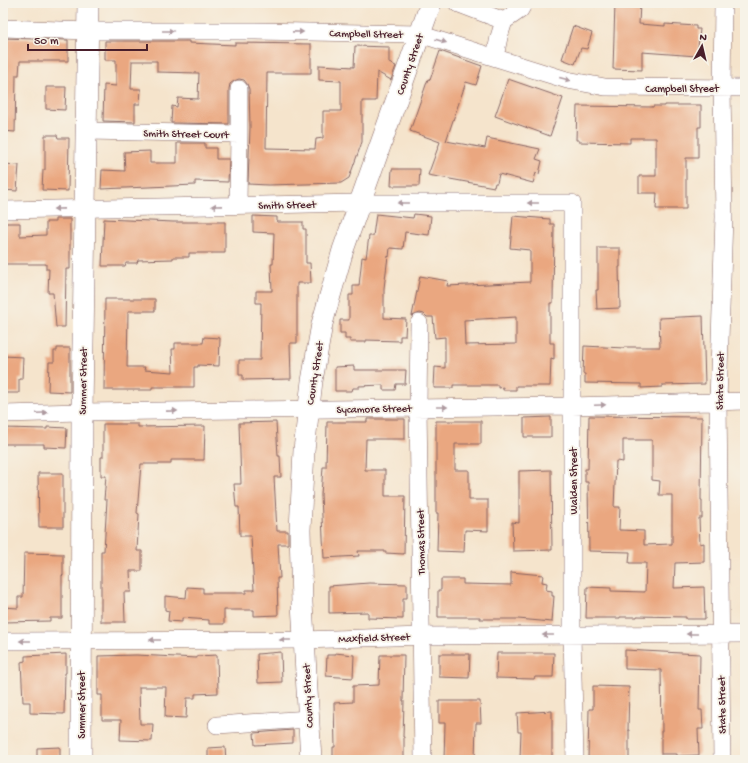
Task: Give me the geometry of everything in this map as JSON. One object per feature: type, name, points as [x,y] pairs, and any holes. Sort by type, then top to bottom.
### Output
[{"type":"main road","name":"Summer Street","points":[[81,760],[82,412],[88,3]]},
{"type":"main road","name":"County Street","points":[[311,760],[304,640],[300,530],[301,490],[308,410],[317,352],[328,299],[343,250],[431,3]]},
{"type":"street","points":[[457,3],[504,21]]},
{"type":"street","points":[[495,57],[504,21],[520,10],[524,3]]},
{"type":"street","name":"State Street","points":[[722,760],[718,401],[724,217],[722,88],[723,3]]},
{"type":"street","name":"Campbell Street","points":[[3,28],[88,31],[255,31],[419,34],[567,80],[605,87],[745,88]]},
{"type":"street","points":[[238,90],[238,134]]},
{"type":"street","name":"Smith Street Court","points":[[87,132],[238,134],[238,205]]},
{"type":"street","name":"Smith Street","points":[[3,210],[359,203],[572,203]]},
{"type":"street","name":"Walden Street","points":[[572,203],[572,635],[575,760]]},
{"type":"street","name":"Thomas Street","points":[[419,323],[418,407],[423,760]]},
{"type":"street","name":"Sycamore Street","points":[[3,414],[572,406],[745,401]]},
{"type":"street","name":"Maxfield Street","points":[[3,641],[304,640],[422,636],[745,634]]},
{"type":"street","points":[[217,725],[309,719]]},
{"type":"building","points":[[615,3],[640,3],[639,24],[696,26],[696,29],[700,29],[697,56],[642,52],[642,70],[613,69]]},
{"type":"building","points":[[573,26],[592,33],[587,49],[581,48],[575,64],[562,59]]},
{"type":"building","points":[[3,38],[68,40],[68,61],[20,61],[19,75],[16,75],[15,132],[3,131]]},
{"type":"building","points":[[105,41],[189,41],[189,43],[235,45],[235,43],[311,44],[311,73],[267,73],[266,148],[315,149],[316,139],[323,138],[323,111],[341,111],[341,81],[319,80],[319,65],[354,67],[355,46],[389,47],[389,63],[396,66],[391,80],[377,72],[376,101],[362,101],[362,142],[349,178],[341,183],[268,185],[248,184],[250,127],[249,89],[244,80],[239,79],[230,84],[229,124],[171,123],[172,106],[177,107],[178,98],[198,99],[199,73],[157,72],[157,61],[132,61],[131,89],[141,89],[140,104],[135,104],[135,122],[103,121],[104,85],[116,86],[116,60],[105,60]]},
{"type":"building","points":[[440,51],[482,66],[476,85],[466,82],[446,141],[485,148],[487,138],[540,149],[536,159],[542,161],[539,174],[536,173],[533,183],[499,174],[497,183],[495,183],[494,187],[428,175],[440,142],[410,131],[428,79],[430,80]]},
{"type":"building","points":[[508,79],[563,98],[550,136],[495,116]]},
{"type":"building","points":[[46,87],[66,87],[65,110],[46,109]]},
{"type":"building","points":[[665,105],[701,105],[701,127],[698,127],[698,158],[686,158],[686,209],[656,209],[657,193],[639,193],[639,176],[656,176],[656,138],[630,138],[630,143],[579,142],[579,140],[576,140],[577,106],[653,107]]},
{"type":"building","points":[[45,135],[57,135],[58,138],[69,138],[68,191],[42,190],[43,170],[45,170]]},
{"type":"building","points":[[177,143],[205,143],[205,148],[216,148],[216,159],[229,159],[228,182],[195,181],[195,185],[101,189],[102,170],[125,171],[124,152],[150,151],[150,163],[177,163]]},
{"type":"building","points":[[3,164],[19,165],[17,191],[3,190]]},
{"type":"building","points":[[392,169],[420,169],[419,186],[391,186]]},
{"type":"building","points":[[376,214],[413,218],[414,214],[431,216],[429,235],[405,232],[403,249],[390,248],[389,257],[388,256],[384,288],[384,318],[406,319],[405,336],[400,336],[400,341],[366,340],[366,342],[350,342],[350,339],[345,339],[345,333],[340,333],[340,320],[349,320],[349,295],[353,295],[353,286],[359,286],[362,257],[366,258],[369,236],[373,236]]},
{"type":"building","points":[[253,216],[277,217],[277,222],[303,222],[303,229],[306,229],[306,263],[310,263],[311,283],[297,283],[297,343],[290,343],[291,379],[243,380],[243,375],[239,375],[239,360],[260,360],[261,303],[256,303],[256,291],[272,291],[271,264],[273,264],[274,233],[253,232]]},
{"type":"building","points":[[513,216],[550,219],[550,224],[554,224],[553,303],[550,303],[550,343],[554,343],[554,359],[551,358],[550,386],[516,386],[516,390],[503,390],[503,387],[498,388],[498,385],[453,385],[453,388],[434,388],[435,367],[445,368],[445,337],[435,338],[433,317],[427,317],[420,313],[412,316],[420,276],[448,281],[447,286],[530,282],[530,250],[510,248]],"holes":[[[516,317],[516,344],[465,345],[464,320]]]},
{"type":"building","points":[[55,219],[70,219],[70,269],[66,269],[65,327],[56,327],[53,293],[48,293],[49,269],[46,269],[46,264],[3,264],[3,223],[20,223],[20,236],[46,235],[46,222],[55,222]]},
{"type":"building","points":[[104,219],[173,222],[225,222],[225,253],[189,253],[189,257],[138,260],[137,263],[126,263],[125,266],[102,266]]},
{"type":"building","points":[[598,248],[620,248],[620,308],[597,309],[596,290],[598,290]]},
{"type":"building","points":[[105,299],[155,299],[155,311],[128,311],[127,367],[145,367],[144,370],[173,372],[172,349],[175,349],[175,343],[203,343],[204,337],[220,338],[219,366],[198,365],[198,367],[194,367],[194,387],[152,387],[152,390],[104,390]]},
{"type":"building","points":[[703,316],[705,384],[662,385],[662,387],[641,388],[641,384],[585,383],[585,374],[583,374],[584,346],[624,348],[660,347],[659,318]]},
{"type":"building","points":[[57,348],[70,348],[70,392],[48,391],[49,362],[54,362],[54,351],[57,351]]},
{"type":"building","points":[[3,356],[23,357],[22,379],[19,379],[19,393],[3,393]]},
{"type":"building","points":[[354,366],[354,370],[406,370],[405,384],[396,384],[395,390],[383,390],[383,385],[359,386],[359,388],[353,388],[352,391],[335,391],[335,367]]},
{"type":"building","points":[[589,416],[702,417],[702,518],[699,518],[700,544],[704,543],[704,562],[675,563],[674,588],[704,587],[705,619],[637,616],[620,618],[586,618],[587,587],[611,588],[611,591],[645,592],[646,563],[629,563],[630,552],[589,551],[588,482],[585,482],[585,469],[588,469]],"holes":[[[623,440],[652,440],[652,480],[660,481],[659,495],[672,495],[672,544],[644,545],[644,531],[619,530],[620,507],[614,507],[616,461],[623,462]]]},
{"type":"building","points":[[551,417],[551,437],[524,437],[524,418]]},
{"type":"building","points":[[367,419],[405,419],[405,439],[366,439],[365,470],[385,470],[385,496],[405,496],[404,554],[385,553],[385,551],[358,551],[359,556],[324,558],[321,495],[323,467],[326,467],[327,422],[367,422]]},
{"type":"building","points":[[436,421],[481,421],[481,444],[455,444],[455,470],[469,470],[469,500],[488,500],[488,531],[465,530],[464,552],[437,551],[438,513],[436,513]]},
{"type":"building","points":[[276,422],[281,477],[274,477],[277,531],[288,531],[288,544],[278,544],[280,578],[277,578],[278,615],[254,616],[254,610],[224,610],[224,624],[209,624],[209,620],[182,618],[182,622],[168,621],[169,611],[165,610],[165,596],[186,598],[187,587],[203,588],[203,593],[246,593],[246,590],[254,590],[251,536],[240,536],[239,507],[236,507],[234,484],[241,484],[239,423]]},
{"type":"building","points":[[103,424],[138,424],[138,427],[205,426],[204,460],[171,460],[171,464],[141,464],[137,513],[139,514],[137,551],[142,551],[142,571],[130,571],[131,592],[124,592],[125,622],[101,622],[101,551],[104,551],[107,500],[104,500],[106,476],[101,476],[101,457],[103,457]]},
{"type":"building","points":[[47,427],[67,428],[66,448],[44,447],[44,444],[3,444],[3,428],[47,429]]},
{"type":"building","points":[[551,470],[552,550],[513,551],[512,522],[519,523],[519,471]]},
{"type":"building","points":[[38,473],[63,473],[63,527],[39,527]]},
{"type":"building","points":[[24,553],[63,554],[62,618],[50,618],[50,621],[3,622],[3,607],[18,608],[18,597],[23,597]]},
{"type":"building","points":[[511,572],[543,575],[542,582],[547,583],[546,590],[552,591],[552,596],[554,596],[552,622],[518,619],[480,619],[480,617],[438,617],[438,590],[441,590],[441,579],[463,579],[463,584],[511,585]]},
{"type":"building","points":[[369,583],[407,584],[407,598],[403,598],[403,619],[368,618],[368,612],[329,613],[329,586]]},
{"type":"building","points":[[625,650],[700,654],[699,710],[702,710],[703,729],[698,729],[699,755],[677,756],[677,754],[661,754],[661,670],[625,669]]},
{"type":"building","points":[[281,652],[282,682],[258,683],[257,654]]},
{"type":"building","points":[[335,653],[354,655],[353,678],[326,676],[327,655],[335,655]]},
{"type":"building","points":[[497,653],[554,653],[553,677],[535,677],[534,679],[496,678]]},
{"type":"building","points":[[66,654],[64,714],[30,713],[30,702],[23,702],[21,662],[25,661],[25,656]]},
{"type":"building","points":[[439,654],[470,654],[469,678],[439,677]]},
{"type":"building","points":[[136,655],[197,658],[197,656],[217,655],[218,693],[195,694],[195,698],[187,698],[186,718],[165,717],[166,687],[139,687],[140,724],[153,724],[152,741],[120,740],[121,720],[102,720],[102,695],[98,695],[98,656]]},
{"type":"building","points":[[380,655],[404,655],[404,760],[333,760],[333,747],[335,747],[334,703],[353,702],[353,686],[379,685]]},
{"type":"building","points":[[593,686],[629,687],[629,760],[588,760],[589,709],[593,709]]},
{"type":"building","points":[[439,701],[480,701],[481,723],[476,723],[475,760],[444,760],[445,723],[439,723]]},
{"type":"building","points":[[552,711],[552,758],[520,758],[521,732],[518,732],[517,713]]},
{"type":"building","points":[[293,730],[293,743],[255,745],[254,733]]},
{"type":"building","points":[[60,747],[60,760],[37,760],[37,748]]},
{"type":"building","points":[[225,747],[226,760],[208,760],[208,748]]}]
